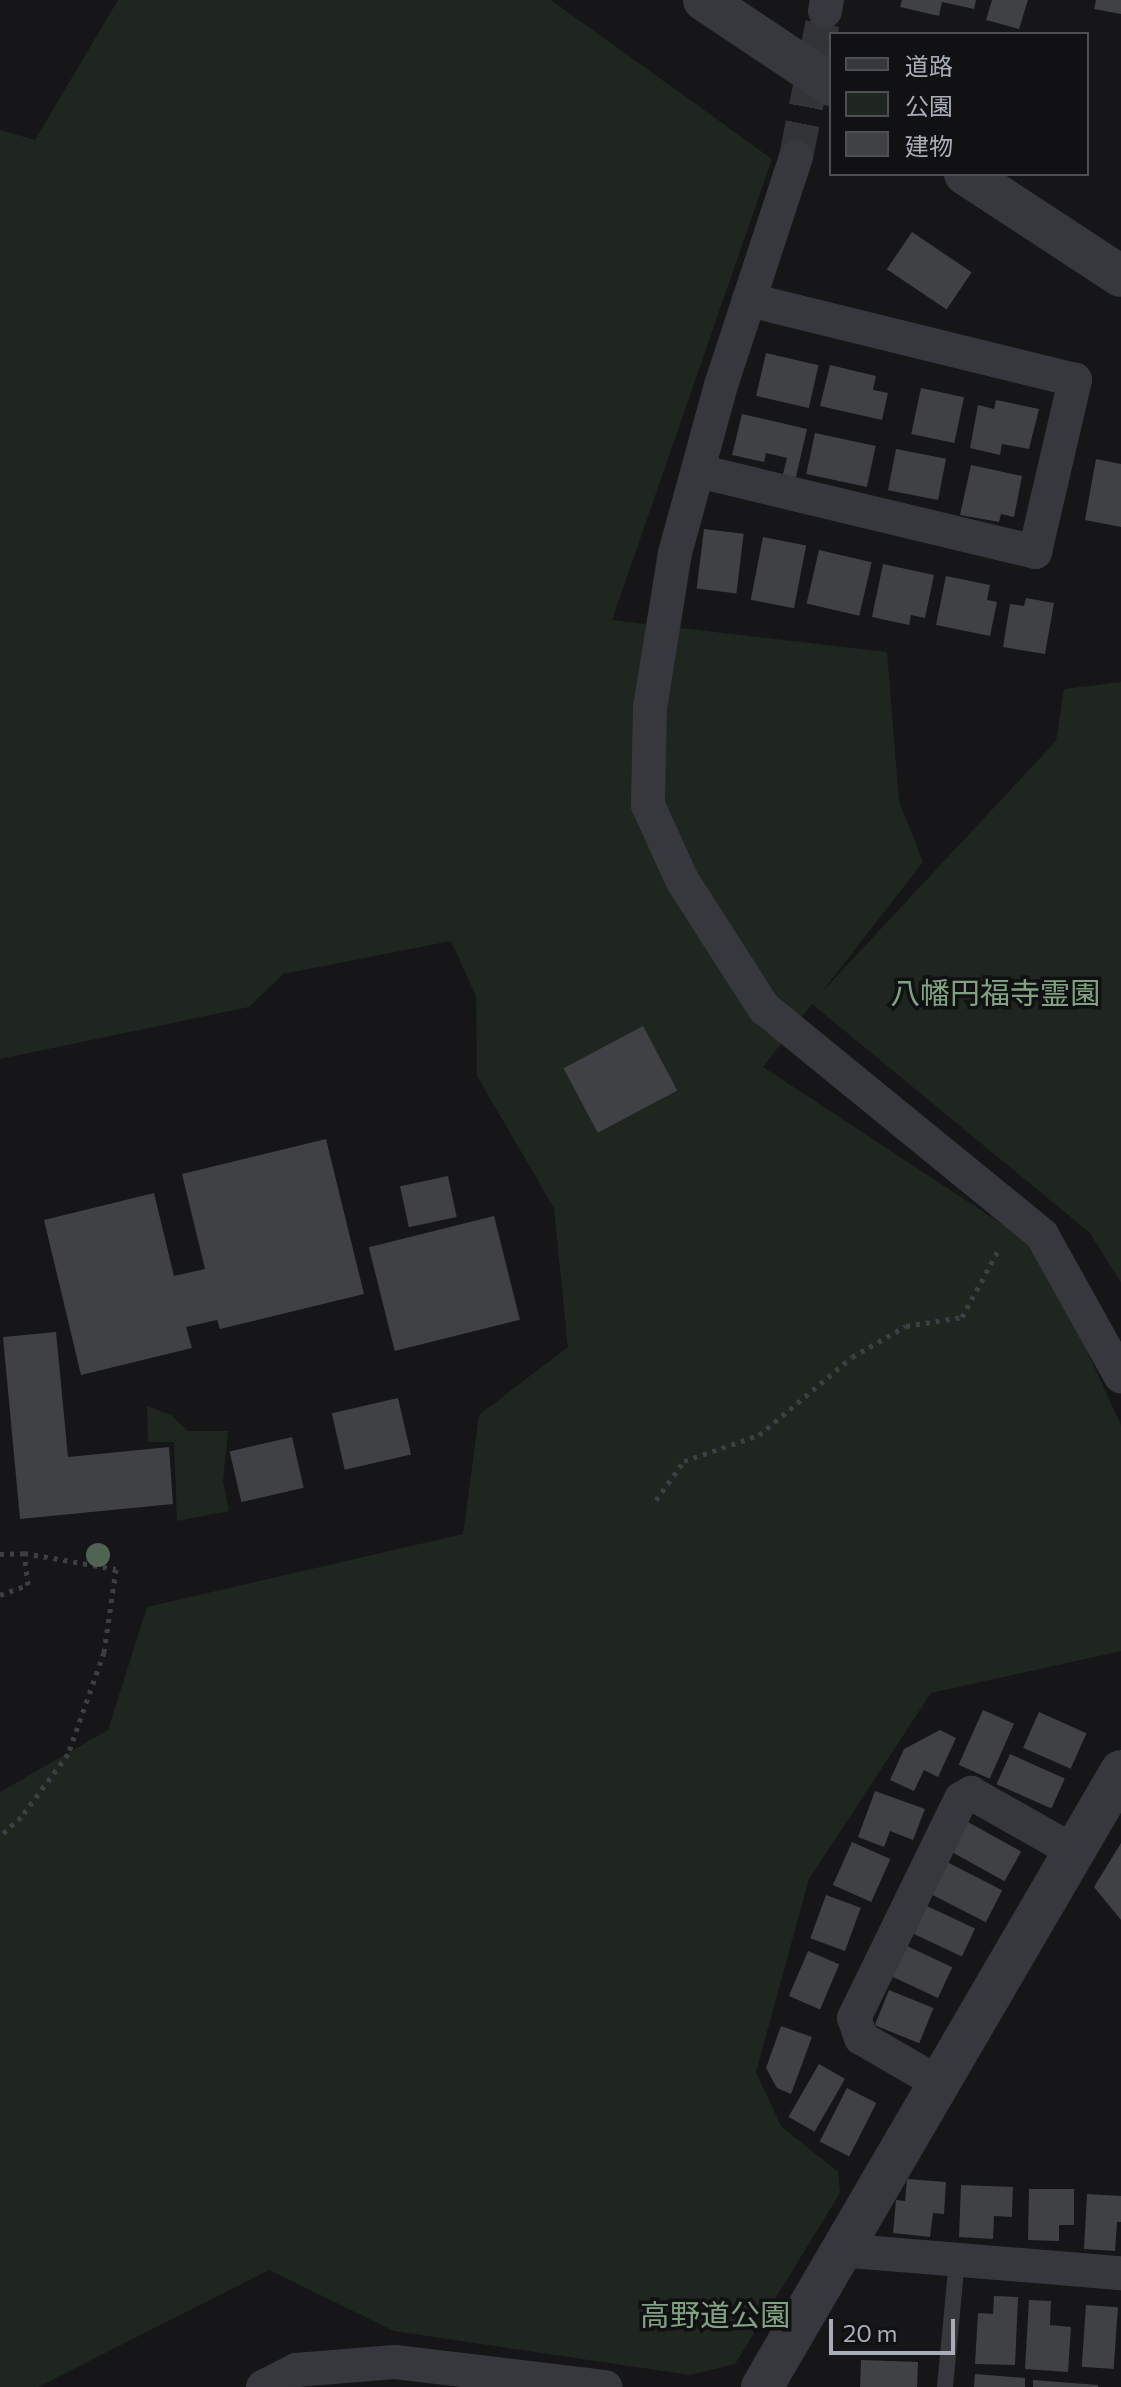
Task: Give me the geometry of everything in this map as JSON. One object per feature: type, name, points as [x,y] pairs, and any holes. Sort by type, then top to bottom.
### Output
[{"type":"street","points":[[704,0],[829,84]]},
{"type":"street","points":[[796,157],[749,300],[675,553],[650,707],[648,805],[682,880],[764,1008],[1042,1235],[1121,1377]]},
{"type":"street","points":[[968,176],[1121,276]]},
{"type":"street","points":[[698,471],[1035,552],[1075,380],[749,300]]},
{"type":"street","points":[[762,2387],[839,2250],[1121,1771]]},
{"type":"street","points":[[937,2082],[861,2038],[854,2018],[961,1799],[971,1793],[1075,1852]]},
{"type":"street","points":[[839,2250],[1121,2273]]},
{"type":"street","points":[[263,2387],[296,2370],[395,2362],[606,2387]]},
{"type":"lane","points":[[945,2387],[957,2260]]},
{"type":"path","points":[[656,1500],[684,1461],[759,1435],[852,1357],[906,1326],[962,1317],[1017,1216]]},
{"type":"path","points":[[0,1595],[28,1585],[24,1553]]},
{"type":"path","points":[[0,1554],[24,1553],[116,1569],[104,1652],[68,1754],[21,1817],[0,1836]]},
{"type":"green space","points":[[118,0],[551,0],[772,159],[612,620],[887,652],[899,801],[923,862],[821,993],[1056,741],[1064,689],[1121,682],[1121,1283],[1090,1233],[812,1004],[763,1067],[1040,1249],[1121,1425],[1121,1651],[931,1693],[809,1879],[756,2072],[781,2126],[838,2172],[840,2193],[735,2364],[690,2375],[394,2331],[269,2270],[38,2387],[0,2387],[0,1792],[108,1730],[147,1607],[463,1534],[479,1415],[568,1347],[554,1208],[477,1076],[476,996],[451,941],[283,974],[249,1007],[0,1059],[0,130],[35,140]]},
{"type":"green space","points":[[147,1406],[171,1415],[188,1431],[228,1431],[223,1481],[229,1511],[177,1521],[174,1442],[148,1442]]},
{"type":"building","points":[[902,0],[976,0],[974,9],[942,2],[939,16],[900,7]]},
{"type":"building","points":[[992,0],[1028,0],[1019,29],[986,20]]},
{"type":"building","points":[[1096,0],[1121,0],[1121,14],[1094,9]]},
{"type":"building","points":[[912,232],[972,272],[947,310],[887,269]]},
{"type":"building","points":[[766,353],[819,365],[809,408],[756,396]]},
{"type":"building","points":[[830,365],[876,376],[873,390],[888,393],[882,420],[820,406]]},
{"type":"building","points":[[921,388],[964,397],[954,443],[911,434]]},
{"type":"building","points":[[996,400],[1039,409],[1029,449],[1002,444],[1000,455],[970,448],[978,405],[994,409]]},
{"type":"building","points":[[742,414],[807,429],[795,481],[782,478],[787,458],[766,453],[764,462],[732,455]]},
{"type":"building","points":[[815,433],[876,446],[867,487],[806,474]]},
{"type":"building","points":[[896,449],[946,459],[938,500],[888,490]]},
{"type":"building","points":[[1096,459],[1121,464],[1121,527],[1085,520]]},
{"type":"building","points":[[971,465],[1022,476],[1014,517],[1001,514],[999,522],[960,515]]},
{"type":"building","points":[[704,529],[744,534],[736,593],[697,589]]},
{"type":"building","points":[[763,537],[806,545],[794,608],[751,600]]},
{"type":"building","points":[[819,550],[872,562],[859,616],[807,604]]},
{"type":"building","points":[[883,564],[934,575],[925,618],[911,615],[909,625],[872,617]]},
{"type":"building","points":[[946,576],[990,585],[987,600],[997,602],[990,636],[936,625]]},
{"type":"building","points":[[1026,598],[1054,603],[1045,654],[1003,647],[1010,604],[1024,606]]},
{"type":"building","points":[[643,1026],[677,1090],[598,1133],[564,1068]]},
{"type":"building","points":[[326,1139],[364,1294],[220,1329],[217,1320],[186,1327],[192,1348],[81,1375],[44,1220],[154,1193],[174,1276],[205,1269],[182,1174]]},
{"type":"building","points":[[448,1176],[457,1217],[409,1227],[400,1186]]},
{"type":"building","points":[[494,1216],[520,1320],[395,1351],[369,1247]]},
{"type":"building","points":[[56,1332],[68,1457],[169,1447],[173,1504],[20,1519],[3,1337]]},
{"type":"building","points":[[398,1398],[411,1455],[345,1470],[332,1413]]},
{"type":"building","points":[[292,1437],[304,1488],[241,1502],[230,1451]]},
{"type":"building","points":[[983,1710],[1014,1724],[990,1779],[959,1765]]},
{"type":"building","points":[[1039,1712],[1087,1733],[1071,1769],[1023,1748]]},
{"type":"building","points":[[940,1730],[956,1738],[938,1777],[924,1770],[914,1791],[890,1780],[904,1749]]},
{"type":"building","points":[[1010,1754],[1065,1778],[1051,1809],[997,1784]]},
{"type":"building","points":[[875,1791],[925,1809],[913,1840],[890,1831],[884,1847],[858,1837]]},
{"type":"building","points":[[966,1821],[1021,1852],[1005,1881],[950,1851]]},
{"type":"building","points":[[852,1842],[890,1859],[871,1902],[833,1885]]},
{"type":"building","points":[[1121,1843],[1121,1920],[1094,1887]]},
{"type":"building","points":[[947,1862],[1002,1890],[986,1922],[931,1894]]},
{"type":"building","points":[[826,1895],[861,1908],[845,1951],[810,1938]]},
{"type":"building","points":[[927,1906],[975,1928],[962,1956],[914,1934]]},
{"type":"building","points":[[907,1946],[952,1967],[938,1998],[893,1977]]},
{"type":"building","points":[[808,1951],[839,1964],[820,2009],[789,1996]]},
{"type":"building","points":[[889,1990],[934,2008],[919,2043],[875,2025]]},
{"type":"building","points":[[781,2026],[812,2037],[791,2094],[777,2088],[766,2068]]},
{"type":"building","points":[[819,2064],[845,2079],[814,2132],[788,2117]]},
{"type":"building","points":[[847,2088],[876,2103],[849,2156],[820,2141]]},
{"type":"building","points":[[907,2179],[946,2182],[944,2214],[933,2213],[930,2237],[893,2233],[896,2200],[905,2201]]},
{"type":"building","points":[[961,2185],[1013,2187],[1012,2217],[994,2216],[993,2239],[959,2237]]},
{"type":"building","points":[[1029,2189],[1074,2189],[1074,2225],[1059,2225],[1059,2241],[1028,2240]]},
{"type":"building","points":[[1087,2194],[1121,2196],[1121,2222],[1117,2222],[1115,2251],[1084,2249]]},
{"type":"building","points":[[994,2296],[1018,2297],[1015,2365],[975,2364],[978,2313],[993,2314]]},
{"type":"building","points":[[1029,2300],[1051,2301],[1050,2325],[1071,2327],[1068,2372],[1025,2369]]},
{"type":"building","points":[[1086,2305],[1118,2307],[1114,2369],[1082,2367]]},
{"type":"building","points":[[861,2360],[918,2362],[917,2387],[860,2387]]},
{"type":"building","points":[[975,2374],[1025,2378],[1025,2387],[974,2387]]},
{"type":"building","points":[[1033,2380],[1098,2385],[1098,2387],[1033,2387]]},
{"type":"tunnel","points":[[796,157],[825,11]]},
{"type":"park label","name":"八幡円福寺霊園","points":[[995,992]]},
{"type":"park label","name":"高野道公園","points":[[715,2314]]}]
